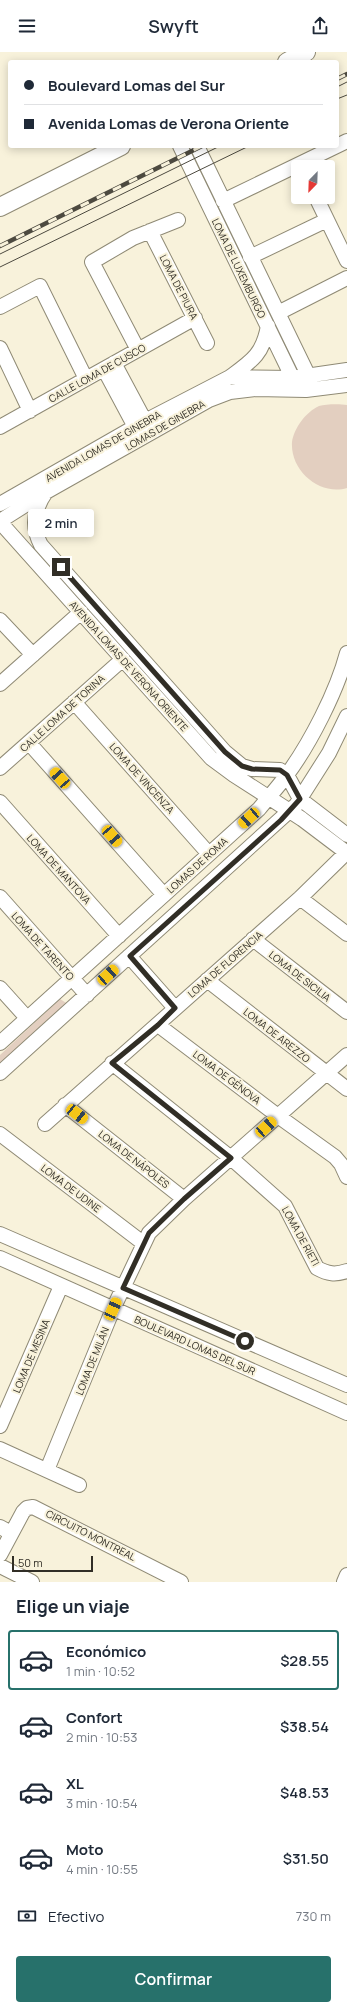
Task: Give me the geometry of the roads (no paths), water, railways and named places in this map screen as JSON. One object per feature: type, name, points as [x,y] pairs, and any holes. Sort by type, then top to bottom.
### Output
[{"type":"main road","points":[[291,60],[306,52]]},
{"type":"main road","points":[[0,207],[116,148]]},
{"type":"street","name":"LOMA DE LUXEMBURGO","points":[[181,148],[295,383]]},
{"type":"street","name":"LOMA DE LUXEMBURGO","points":[[198,148],[315,389]]},
{"type":"street","points":[[311,160],[334,148]]},
{"type":"street","points":[[223,201],[291,170]]},
{"type":"street","points":[[319,204],[347,261]]},
{"type":"street","points":[[217,221],[230,215]]},
{"type":"street","points":[[138,350],[92,262],[133,238],[178,220]]},
{"type":"street","points":[[250,257],[327,220]]},
{"type":"street","name":"LOMA DE PIURA","points":[[150,231],[207,342]]},
{"type":"street","points":[[278,313],[347,278]]},
{"type":"street","points":[[0,307],[40,286],[86,379]]},
{"type":"street","name":"CALLE LOMA DE CUSCO","points":[[0,427],[195,318]]},
{"type":"street","points":[[230,377],[255,358],[262,349],[268,326]]},
{"type":"street","points":[[0,348],[30,411]]},
{"type":"street","points":[[109,366],[140,424]]},
{"type":"street","name":"AVENIDA LOMAS DE GINEBRA","points":[[0,504],[140,424],[230,377],[295,383],[308,376],[347,370]]},
{"type":"street","name":"LOMAS DE GINEBRA","points":[[0,521],[46,492],[209,400],[230,392],[295,383],[315,389],[347,385]]},
{"type":"street","name":"AVENIDA LOMAS DE VERONA ORIENTE","points":[[46,492],[40,501],[35,514],[35,531],[41,545],[225,752],[242,766],[252,769],[274,769],[287,775]]},
{"type":"street","name":"AVENIDA LOMAS DE VERONA ORIENTE","points":[[0,521],[220,766],[290,811],[347,853]]},
{"type":"street","points":[[0,684],[81,612]]},
{"type":"street","points":[[0,620],[33,655]]},
{"type":"street","name":"LOMAS DE ROMA","points":[[0,1043],[259,809],[287,775],[318,724],[344,665],[347,653]]},
{"type":"street","name":"CALLE LOMA DE TORINA","points":[[0,768],[123,659]]},
{"type":"street","name":"LOMA DE VINCENZA","points":[[74,702],[209,854]]},
{"type":"street","points":[[0,1073],[290,811],[300,799],[329,753],[347,716]]},
{"type":"street","points":[[29,742],[164,895]]},
{"type":"street","points":[[287,775],[300,799],[347,835]]},
{"type":"street","name":"LOMA DE MANTOVA","points":[[0,802],[119,936]]},
{"type":"street","name":"LOMA DE FLORENCIA","points":[[45,1124],[112,1063],[158,1025],[206,980],[300,898],[347,853]]},
{"type":"street","name":"LOMA DE TARENTO","points":[[0,897],[87,995]]},
{"type":"street","points":[[300,898],[347,934]]},
{"type":"street","name":"LOMA DE SICILIA","points":[[253,939],[347,1012]]},
{"type":"street","points":[[130,956],[175,1008]]},
{"type":"street","name":"LOMA DE AREZZO","points":[[206,980],[347,1089]]},
{"type":"street","points":[[0,988],[27,1018]]},
{"type":"street","name":"LOMA DE GÉNOVA","points":[[158,1025],[278,1116],[334,1156],[341,1164],[347,1177]]},
{"type":"street","name":"LOMA DE MILÁN","points":[[47,1470],[113,1309],[149,1233],[184,1199],[347,1056]]},
{"type":"street","name":"LOMA DE RIETI","points":[[112,1063],[231,1158],[285,1206],[317,1268],[323,1271],[338,1274],[347,1271]]},
{"type":"street","name":"LOMA DE NÁPOLES","points":[[65,1105],[184,1199]]},
{"type":"street","name":"LOMA DE UDINE","points":[[0,1134],[143,1243]]},
{"type":"street","points":[[0,1234],[347,1385]]},
{"type":"street","name":"BOULEVARD LOMAS DEL SUR","points":[[2,1263],[61,1286],[347,1413]]},
{"type":"street","name":"LOMA DE MESINA","points":[[0,1426],[61,1286]]},
{"type":"street","points":[[0,1449],[80,1484]]},
{"type":"street","name":"CIRCUITO MONTREAL","points":[[0,1555],[6,1530],[27,1508],[33,1507],[181,1582]]},
{"type":"street","points":[[0,1566],[32,1582]]},
{"type":"street","points":[[344,1582],[347,1575]]},
{"type":"tram line","points":[[339,86],[347,82]]},
{"type":"tram line","points":[[339,98],[347,95]]},
{"type":"tram line","points":[[0,254],[216,148]]},
{"type":"tram line","points":[[0,267],[245,148]]},
{"type":"railway","points":[[339,78],[347,74]]},
{"type":"railway","points":[[0,246],[198,148]]}]
